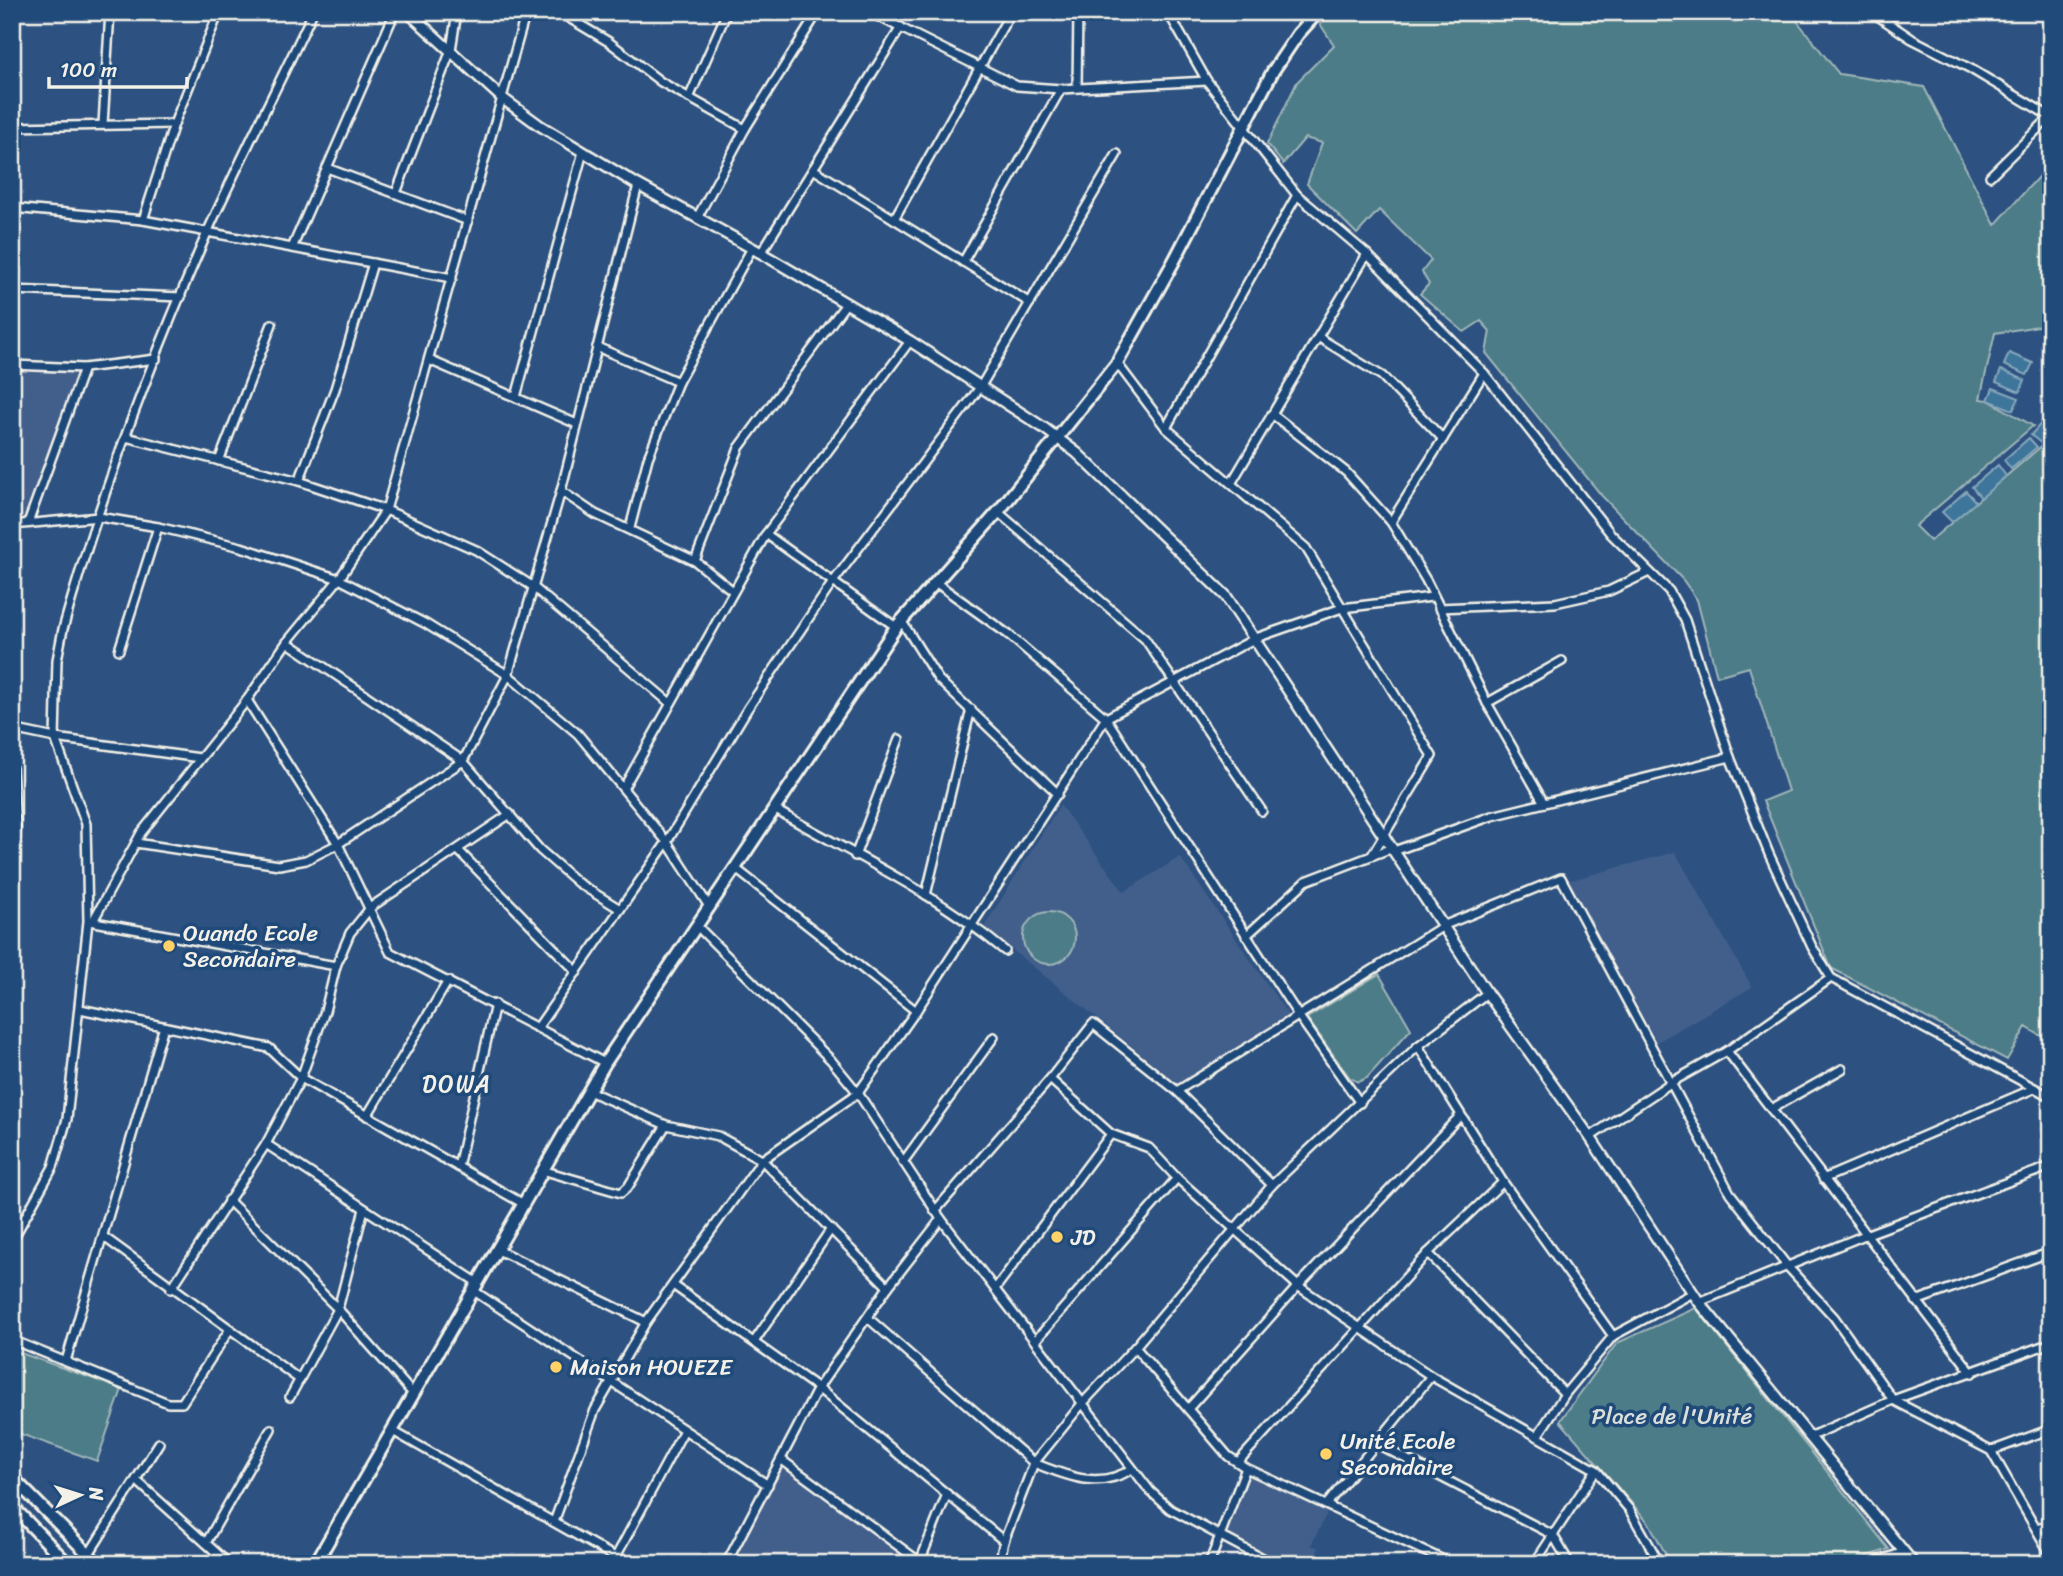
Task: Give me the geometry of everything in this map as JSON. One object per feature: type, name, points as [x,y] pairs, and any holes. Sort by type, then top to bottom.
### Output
[{"type":"main road","points":[[315,1564],[605,1063],[898,623],[998,512],[1059,439],[1117,363],[1284,52],[1318,12]]},
{"type":"main road","points":[[12,1477],[98,1564]]},
{"type":"main road","points":[[12,1506],[68,1564]]},
{"type":"street","points":[[103,124],[110,12]]},
{"type":"street","points":[[143,220],[174,124],[219,12]]},
{"type":"street","points":[[12,1241],[53,1167],[67,1119],[91,921],[86,824],[55,738],[58,660],[63,629],[126,437],[181,297],[208,232],[313,12]]},
{"type":"street","points":[[292,248],[395,12]]},
{"type":"street","points":[[408,12],[502,98],[583,152],[910,341],[1059,439],[1226,596],[1445,925],[1487,993],[1590,1138],[1699,1302],[1914,1564]]},
{"type":"street","points":[[396,193],[452,50],[457,12]]},
{"type":"street","points":[[91,921],[136,843],[247,700],[287,642],[339,579],[386,510],[526,12]]},
{"type":"street","points":[[559,12],[590,29],[655,78],[745,129]]},
{"type":"street","points":[[689,98],[727,12]]},
{"type":"street","points":[[697,218],[745,129],[818,12]]},
{"type":"street","points":[[869,12],[1017,86],[1061,89],[1207,81]]},
{"type":"street","points":[[894,219],[1011,12]]},
{"type":"street","points":[[1077,88],[1078,12]]},
{"type":"street","points":[[1168,12],[1207,81],[1297,195],[1367,254],[1484,373],[1602,523],[1669,590],[1685,621],[1730,757],[1807,936],[1831,978],[2051,1097]]},
{"type":"street","points":[[1872,12],[1912,39],[1971,69],[2050,117],[1990,176]]},
{"type":"street","points":[[630,528],[648,458],[678,382],[756,250],[813,169],[901,27]]},
{"type":"street","points":[[963,262],[1061,89]]},
{"type":"street","points":[[12,127],[174,124]]},
{"type":"street","points":[[516,397],[583,152]]},
{"type":"street","points":[[538,1027],[667,842],[748,708],[832,582],[981,386],[1117,155]]},
{"type":"street","points":[[327,168],[468,221]]},
{"type":"street","points":[[813,169],[1030,303]]},
{"type":"street","points":[[136,843],[279,865],[306,860],[338,844],[463,761],[508,675],[561,491],[638,185]]},
{"type":"street","points":[[1166,428],[1297,195]]},
{"type":"street","points":[[12,208],[143,220],[452,278]]},
{"type":"street","points":[[1232,482],[1367,254]]},
{"type":"street","points":[[299,481],[335,389],[373,263]]},
{"type":"street","points":[[12,290],[181,297]]},
{"type":"street","points":[[695,561],[728,468],[739,448],[845,304]]},
{"type":"street","points":[[219,461],[272,324]]},
{"type":"street","points":[[1318,337],[1382,376],[1443,439]]},
{"type":"street","points":[[624,787],[766,534],[910,341]]},
{"type":"street","points":[[597,347],[678,382]]},
{"type":"street","points":[[12,365],[84,368],[156,359]]},
{"type":"street","points":[[429,360],[577,424]]},
{"type":"street","points":[[1117,363],[1166,428],[1306,548],[1432,756],[1372,855]]},
{"type":"street","points":[[28,523],[84,368]]},
{"type":"street","points":[[1391,522],[1484,373]]},
{"type":"street","points":[[1272,414],[1346,472],[1391,522],[1426,580],[1432,597],[1487,703],[1544,803]]},
{"type":"street","points":[[126,437],[299,481],[386,510],[476,550],[532,586],[670,703]]},
{"type":"street","points":[[561,491],[595,514],[630,528],[695,561],[733,591]]},
{"type":"street","points":[[998,512],[1145,639],[1262,811]]},
{"type":"street","points":[[12,525],[99,517],[158,527],[241,547],[339,579],[426,624],[508,675],[578,734],[667,842],[710,908]]},
{"type":"street","points":[[119,650],[158,527]]},
{"type":"street","points":[[766,534],[832,582],[898,623],[939,679],[1058,794]]},
{"type":"street","points":[[1439,608],[1555,603],[1609,591],[1649,572]]},
{"type":"street","points":[[935,582],[1009,635],[1106,718],[1298,1015],[1360,1103]]},
{"type":"street","points":[[554,1522],[586,1432],[610,1381],[646,1322],[762,1160],[858,1093],[916,1012],[1106,718],[1256,638],[1342,608],[1432,597]]},
{"type":"street","points":[[287,642],[463,761],[559,867],[620,909]]},
{"type":"street","points":[[1487,703],[1562,661]]},
{"type":"street","points":[[247,700],[338,844],[371,907],[390,952],[605,1063]]},
{"type":"street","points":[[926,895],[971,709]]},
{"type":"street","points":[[12,729],[55,738],[200,758]]},
{"type":"street","points":[[855,856],[899,739]]},
{"type":"street","points":[[1246,936],[1306,881],[1372,855],[1492,816],[1730,757]]},
{"type":"street","points":[[12,768],[16,827],[12,925]]},
{"type":"street","points":[[774,809],[926,895],[973,924],[1005,951]]},
{"type":"street","points":[[171,1289],[265,1144],[301,1078],[325,1012],[336,966],[346,940],[371,907],[510,814]]},
{"type":"street","points":[[458,850],[577,972]]},
{"type":"street","points":[[735,868],[916,1012]]},
{"type":"street","points":[[1177,1091],[1445,925],[1561,878],[1730,1193],[1788,1267],[1834,1317],[1894,1400],[1991,1451],[2051,1555]]},
{"type":"street","points":[[91,921],[336,966]]},
{"type":"street","points":[[698,927],[822,1049],[858,1093],[941,1219],[1132,1469],[1170,1508],[1273,1564]]},
{"type":"street","points":[[1590,1138],[1672,1082],[1727,1051],[1831,978]]},
{"type":"street","points":[[367,1116],[448,981]]},
{"type":"street","points":[[999,1564],[1004,1541],[1034,1463],[1081,1405],[1135,1347],[1272,1185],[1418,1046],[1487,993]]},
{"type":"street","points":[[458,1167],[495,1004]]},
{"type":"street","points":[[80,1009],[269,1048],[301,1078],[522,1203]]},
{"type":"street","points":[[936,1210],[1050,1079],[1093,1024],[1177,1091],[1272,1185]]},
{"type":"street","points":[[66,1361],[164,1026]]},
{"type":"street","points":[[903,1162],[994,1037]]},
{"type":"street","points":[[1418,1046],[1459,1117],[1613,1336]]},
{"type":"street","points":[[1727,1051],[1972,1373]]},
{"type":"street","points":[[1771,1109],[1842,1069]]},
{"type":"street","points":[[1050,1079],[1111,1134],[1149,1148],[1177,1178],[1297,1286],[1431,1376],[1596,1470],[1629,1509],[1660,1564]]},
{"type":"street","points":[[1823,1179],[2034,1089]]},
{"type":"street","points":[[589,1091],[666,1125],[718,1136],[762,1160],[888,1287]]},
{"type":"street","points":[[1188,1409],[1297,1286],[1459,1117]]},
{"type":"street","points":[[542,1170],[621,1192],[628,1187],[666,1125]]},
{"type":"street","points":[[995,1289],[1111,1134]]},
{"type":"street","points":[[265,1144],[364,1209],[610,1381],[768,1485]]},
{"type":"street","points":[[1699,1302],[1865,1235],[2051,1166]]},
{"type":"street","points":[[1035,1341],[1177,1178]]},
{"type":"street","points":[[1238,1462],[1428,1253],[1503,1182]]},
{"type":"street","points":[[228,1200],[338,1309],[414,1395]]},
{"type":"street","points":[[290,1397],[338,1309],[364,1209]]},
{"type":"street","points":[[726,1564],[818,1388],[888,1287],[941,1219]]},
{"type":"street","points":[[754,1342],[831,1229]]},
{"type":"street","points":[[104,1237],[171,1289],[300,1380]]},
{"type":"street","points":[[496,1249],[646,1322]]},
{"type":"street","points":[[1916,1301],[2051,1252]]},
{"type":"street","points":[[1428,1253],[1565,1394]]},
{"type":"street","points":[[673,1285],[818,1388],[1004,1541]]},
{"type":"street","points":[[1538,1435],[1565,1394],[1613,1336],[1693,1293]]},
{"type":"street","points":[[868,1318],[1034,1463],[1064,1475],[1093,1481],[1118,1478],[1132,1469]]},
{"type":"street","points":[[12,1339],[167,1403],[182,1403],[230,1329]]},
{"type":"street","points":[[1809,1437],[1894,1400],[2051,1343]]},
{"type":"street","points":[[1135,1347],[1214,1441],[1246,1468],[1452,1564]]},
{"type":"street","points":[[1328,1504],[1431,1376]]},
{"type":"street","points":[[206,1543],[271,1429]]},
{"type":"street","points":[[1991,1451],[2051,1429]]},
{"type":"street","points":[[391,1430],[554,1522],[614,1560],[684,1430]]},
{"type":"street","points":[[89,1554],[159,1443]]},
{"type":"street","points":[[1376,1443],[1553,1535],[1570,1564]]},
{"type":"street","points":[[782,1460],[919,1563],[947,1494]]},
{"type":"street","points":[[1209,1564],[1246,1468]]},
{"type":"street","points":[[1534,1564],[1596,1470]]},
{"type":"street","points":[[136,1480],[229,1564]]},
{"type":"street","points":[[2037,1529],[2051,1524]]},
{"type":"street","points":[[1870,1564],[1904,1552]]},
{"type":"shaded area","points":[[2009,353],[2033,363],[2027,375],[2004,365]]},
{"type":"shaded area","points":[[12,369],[77,372],[29,517],[12,519]]},
{"type":"shaded area","points":[[2001,370],[2025,380],[2020,392],[1996,382]]},
{"type":"shaded area","points":[[1993,388],[2019,398],[2013,410],[1988,400]]},
{"type":"shaded area","points":[[2051,412],[2051,435],[2043,445],[2031,435]]},
{"type":"shaded area","points":[[2029,438],[2037,447],[2011,469],[2004,460]]},
{"type":"shaded area","points":[[1998,465],[2006,476],[1981,498],[1972,487]]},
{"type":"shaded area","points":[[1966,491],[1976,502],[1952,522],[1942,512]]},
{"type":"shaded area","points":[[1060,805],[1124,892],[1180,857],[1288,1015],[1179,1084],[984,927]]},
{"type":"shaded area","points":[[1675,852],[1752,987],[1657,1042],[1568,881]]},
{"type":"shaded area","points":[[783,1467],[913,1564],[732,1564]]},
{"type":"shaded area","points":[[1248,1471],[1327,1513],[1311,1545],[1319,1548],[1312,1564],[1278,1564],[1222,1535]]},
{"type":"green space","points":[[1334,12],[1790,12],[1839,74],[1924,87],[1995,225],[2047,167],[2051,171],[2051,324],[1995,333],[1980,399],[1988,400],[2033,426],[1915,526],[1930,541],[2051,438],[2051,1042],[2026,1027],[2007,1060],[1831,968],[1763,801],[1788,791],[1749,667],[1717,676],[1697,600],[1683,580],[1602,496],[1486,353],[1490,331],[1481,321],[1464,332],[1420,294],[1429,284],[1422,272],[1431,260],[1379,210],[1357,234],[1307,184],[1322,143],[1305,138],[1283,164],[1267,144],[1297,82],[1334,45],[1320,24]]},
{"type":"green space","points":[[1049,912],[1068,919],[1075,938],[1068,957],[1049,964],[1030,957],[1023,938],[1030,919]]},
{"type":"green space","points":[[1379,974],[1411,1029],[1367,1078],[1358,1082],[1350,1078],[1307,1018]]},
{"type":"green space","name":"Place de l'Unité","points":[[1696,1308],[1889,1549],[1846,1564],[1671,1564],[1649,1523],[1560,1421],[1617,1343]]},
{"type":"green space","points":[[12,1350],[122,1389],[97,1461],[12,1431]]},
{"type":"place","name":"Ouando Ecole Secondaire","points":[[169,946]]},
{"type":"place","name":"JD","points":[[1057,1237]]},
{"type":"place","name":"Maison HOUEZE","points":[[556,1367]]},
{"type":"place","name":"Unité Ecole Secondaire","points":[[1326,1454]]},
{"type":"district","name":"DOWA","points":[[457,1084]]}]
